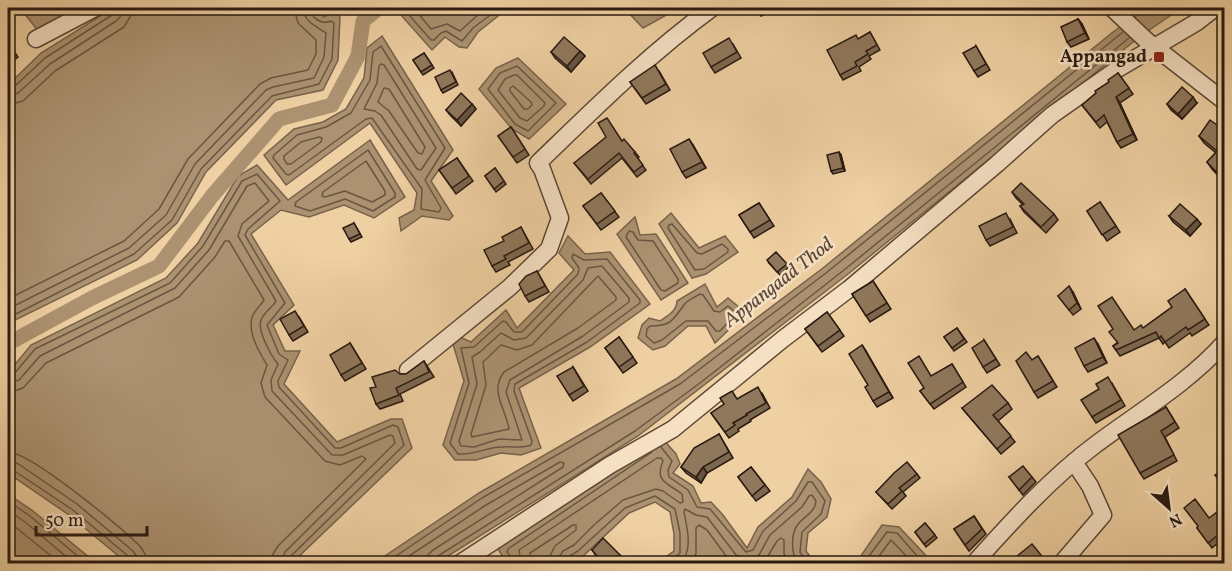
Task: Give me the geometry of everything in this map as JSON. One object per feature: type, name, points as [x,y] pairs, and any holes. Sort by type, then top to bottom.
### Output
[{"type":"street","points":[[36,39],[94,8]]},
{"type":"street","points":[[408,370],[510,287],[549,249],[560,218],[542,169],[537,163],[637,69],[680,31],[712,8]]},
{"type":"street","points":[[459,564],[610,465],[673,429],[783,339],[849,289],[1052,115],[1150,44],[1197,22],[1215,8]]},
{"type":"street","points":[[1117,13],[1150,44],[1224,101]]},
{"type":"street","points":[[976,560],[1048,483],[1095,445],[1159,401],[1211,357],[1224,342]]},
{"type":"street","points":[[1061,564],[1103,515],[1090,486],[1074,462]]},
{"type":"water","points":[[20,8],[85,8],[39,32]]},
{"type":"water","points":[[113,8],[314,8],[324,17],[335,10],[340,17],[338,60],[323,90],[276,100],[206,172],[177,223],[137,260],[13,321],[8,327],[8,85],[41,53]]},
{"type":"water","points":[[404,8],[493,8],[498,16],[478,32],[467,48],[459,47],[445,37],[432,50],[400,14]]},
{"type":"water","points":[[624,8],[679,8],[643,28]]},
{"type":"water","points":[[1148,8],[1181,8],[1138,38],[848,274],[638,436],[437,563],[373,564],[479,493],[676,379],[823,268],[1113,32]]},
{"type":"water","points":[[382,36],[453,150],[431,181],[453,216],[449,220],[422,216],[401,231],[399,218],[414,210],[417,193],[370,123],[286,185],[264,155],[294,129],[323,122],[346,109],[364,78],[367,48]]},
{"type":"water","points":[[518,58],[566,104],[529,139],[512,129],[479,89],[496,68]]},
{"type":"water","points":[[370,140],[405,197],[374,218],[344,205],[309,217],[281,210],[251,234],[294,305],[273,325],[285,351],[300,351],[284,384],[337,442],[391,419],[402,419],[412,448],[292,563],[127,563],[69,515],[8,473],[8,373],[31,345],[166,278],[198,243],[238,176],[257,165],[288,200]]},
{"type":"water","points":[[671,213],[699,248],[725,236],[738,252],[706,274],[692,278],[659,224]]},
{"type":"water","points":[[635,217],[640,235],[656,234],[688,283],[661,300],[617,234]]},
{"type":"water","points":[[568,236],[585,254],[610,252],[650,304],[590,347],[519,388],[541,448],[521,455],[501,453],[476,460],[455,460],[443,445],[464,381],[452,341],[460,337],[471,342],[506,310],[517,328],[574,270],[559,253]]},
{"type":"water","points":[[705,284],[717,307],[728,298],[741,309],[739,320],[715,343],[706,326],[688,326],[665,346],[653,350],[638,338],[642,325],[649,318],[660,321],[673,310],[677,301]]},
{"type":"water","points":[[662,438],[676,454],[680,464],[673,473],[693,486],[701,503],[711,502],[747,548],[758,527],[792,497],[808,469],[821,482],[831,499],[827,517],[808,533],[806,551],[815,563],[657,563],[674,551],[674,534],[670,512],[655,502],[629,513],[582,557],[566,563],[510,563],[503,557],[498,549],[523,530]]},
{"type":"water","points":[[8,494],[33,511],[96,563],[8,563]]},
{"type":"water","points":[[882,525],[899,527],[933,563],[856,563]]},
{"type":"building","points":[[1078,19],[1085,33],[1067,42],[1061,27]]},
{"type":"building","points":[[870,32],[877,45],[866,51],[868,54],[855,62],[857,66],[840,75],[827,50],[856,35],[858,39]]},
{"type":"building","points":[[564,37],[580,51],[567,66],[551,52]]},
{"type":"building","points":[[729,38],[737,52],[711,67],[703,53]]},
{"type":"building","points":[[8,42],[14,51],[8,56]]},
{"type":"building","points":[[976,46],[986,64],[974,71],[963,53]]},
{"type":"building","points":[[424,53],[432,65],[421,72],[413,60]]},
{"type":"building","points":[[655,65],[666,84],[642,98],[630,82]]},
{"type":"building","points":[[450,70],[456,82],[441,90],[435,77]]},
{"type":"building","points":[[1118,73],[1129,88],[1116,97],[1133,134],[1117,142],[1104,115],[1096,122],[1082,105],[1096,93],[1095,91]]},
{"type":"building","points":[[1182,87],[1193,97],[1178,114],[1167,104]]},
{"type":"building","points":[[461,93],[472,104],[457,120],[446,110]]},
{"type":"building","points":[[607,118],[622,141],[624,139],[643,165],[634,172],[619,153],[588,179],[574,163],[606,137],[598,123]]},
{"type":"building","points":[[1210,120],[1224,130],[1224,180],[1207,162],[1217,151],[1199,136]]},
{"type":"building","points":[[511,127],[525,149],[513,157],[498,136]]},
{"type":"building","points":[[689,139],[702,162],[682,172],[670,149]]},
{"type":"building","points":[[839,152],[843,168],[831,171],[827,155]]},
{"type":"building","points":[[457,158],[469,176],[452,188],[439,170]]},
{"type":"building","points":[[495,168],[504,181],[494,189],[485,176]]},
{"type":"building","points":[[1021,183],[1054,214],[1041,227],[1020,206],[1024,204],[1012,192]]},
{"type":"building","points":[[601,193],[615,211],[597,224],[583,206]]},
{"type":"building","points":[[1100,202],[1116,226],[1102,235],[1087,211]]},
{"type":"building","points":[[759,203],[770,220],[750,232],[739,215]]},
{"type":"building","points":[[1180,204],[1197,219],[1186,230],[1169,216]]},
{"type":"building","points":[[1006,213],[1013,227],[986,240],[979,226]]},
{"type":"building","points":[[354,223],[360,234],[349,239],[343,228]]},
{"type":"building","points":[[521,227],[529,243],[504,256],[506,259],[492,266],[484,250],[504,241],[502,237]]},
{"type":"building","points":[[776,252],[787,264],[777,272],[767,260]]},
{"type":"building","points":[[537,271],[545,286],[525,296],[519,284],[526,276]]},
{"type":"building","points":[[873,281],[887,303],[866,316],[852,294]]},
{"type":"building","points":[[1069,286],[1077,303],[1069,310],[1058,296]]},
{"type":"building","points":[[1185,289],[1205,319],[1188,330],[1186,327],[1165,342],[1156,332],[1116,350],[1113,346],[1118,343],[1109,332],[1113,329],[1098,306],[1112,297],[1134,330],[1141,325],[1143,328],[1172,307],[1168,301]]},
{"type":"building","points":[[295,311],[304,326],[289,335],[280,319]]},
{"type":"building","points":[[827,312],[840,330],[818,346],[805,329]]},
{"type":"building","points":[[957,328],[964,339],[952,348],[944,337]]},
{"type":"building","points":[[619,337],[633,357],[619,367],[605,348]]},
{"type":"building","points":[[1094,338],[1103,357],[1084,366],[1075,348]]},
{"type":"building","points":[[984,340],[996,359],[983,367],[972,348]]},
{"type":"building","points":[[350,343],[362,363],[341,375],[330,355]]},
{"type":"building","points":[[862,345],[889,392],[873,401],[865,387],[868,385],[849,354]]},
{"type":"building","points":[[1026,352],[1032,360],[1038,356],[1053,381],[1034,392],[1016,361]]},
{"type":"building","points":[[919,356],[931,376],[952,364],[963,382],[930,404],[920,391],[924,388],[908,363]]},
{"type":"building","points":[[424,361],[429,372],[396,388],[399,395],[376,404],[370,388],[376,387],[372,377],[395,370],[400,374],[406,374]]},
{"type":"building","points":[[573,367],[584,386],[569,395],[557,376]]},
{"type":"building","points":[[1108,377],[1121,400],[1092,417],[1081,400],[1099,389],[1096,384]]},
{"type":"building","points":[[992,385],[1008,403],[993,415],[1011,436],[997,449],[962,408]]},
{"type":"building","points":[[758,387],[766,403],[733,423],[735,425],[725,432],[711,413],[724,404],[720,398],[732,391],[737,399]]},
{"type":"building","points":[[1166,407],[1175,422],[1161,431],[1174,455],[1140,473],[1118,435]]},
{"type":"building","points":[[719,434],[729,452],[703,467],[696,477],[681,467],[694,448]]},
{"type":"building","points":[[907,462],[917,474],[899,488],[902,491],[888,504],[876,492]]},
{"type":"building","points":[[1023,466],[1032,477],[1019,490],[1009,477]]},
{"type":"building","points":[[751,467],[765,485],[752,496],[738,477]]},
{"type":"building","points":[[1224,468],[1224,486],[1215,475]]},
{"type":"building","points":[[1195,499],[1209,518],[1217,512],[1224,521],[1224,530],[1208,543],[1184,508]]},
{"type":"building","points":[[974,516],[982,529],[965,545],[954,529]]},
{"type":"building","points":[[925,523],[935,535],[924,544],[915,532]]},
{"type":"building","points":[[603,538],[620,555],[611,564],[588,564],[598,557],[592,550]]},
{"type":"building","points":[[1032,544],[1046,561],[1042,564],[1018,564],[1021,562],[1016,557]]},
{"type":"waterway","points":[[8,346],[11,342],[92,298],[159,266],[212,196],[279,119],[332,105],[358,56],[363,21],[379,8]]},
{"type":"place","name":"Appangad","points":[[1159,57]]},
{"type":"water label","name":"Appangaad Thod","points":[[779,283]]}]
